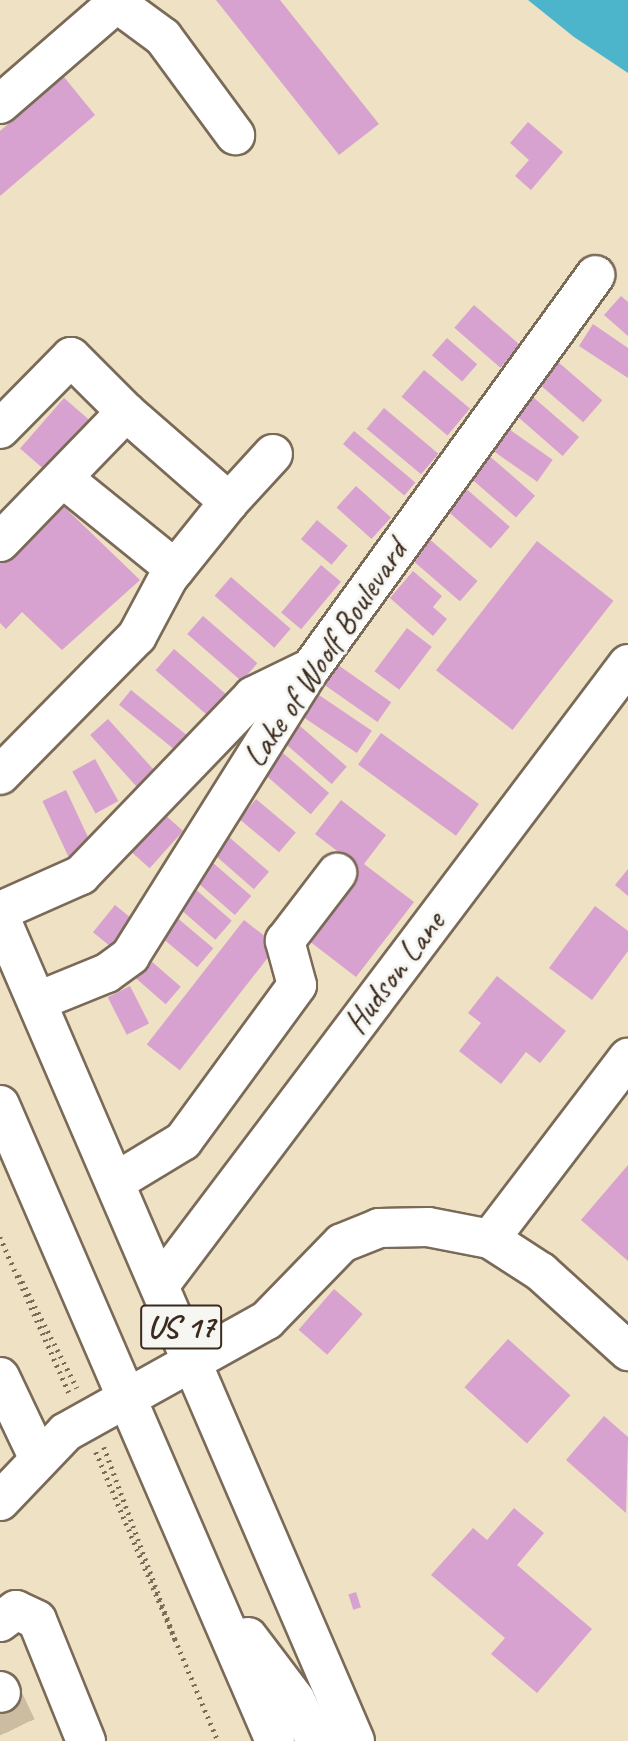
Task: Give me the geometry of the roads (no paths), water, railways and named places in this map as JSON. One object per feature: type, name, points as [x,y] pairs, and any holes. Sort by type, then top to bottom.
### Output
[{"type":"street","points":[[0,104],[119,2],[163,37],[235,135]]},
{"type":"street","name":"Lake of Woolf Boulevard","points":[[38,1001],[107,973],[130,956],[311,668],[595,275]]},
{"type":"street","points":[[0,429],[71,357],[126,412],[229,502]]},
{"type":"street","points":[[0,542],[64,479],[126,412]]},
{"type":"street","points":[[0,775],[137,636],[175,569],[229,502],[273,454]]},
{"type":"street","points":[[64,479],[175,569]]},
{"type":"street","name":"Hudson Lane","points":[[162,1282],[628,664]]},
{"type":"street","points":[[0,914],[81,875],[253,696],[311,668]]},
{"type":"street","points":[[117,1181],[183,1141],[297,985],[285,941],[337,873]]},
{"type":"street","name":"US 17","points":[[0,914],[162,1282],[355,1741]]},
{"type":"street","points":[[490,1239],[628,1058]]},
{"type":"street","name":"US 17","points":[[1,1112],[217,1597],[275,1741]]},
{"type":"street","points":[[0,1501],[38,1457],[128,1393],[195,1363],[267,1320],[342,1243],[379,1228],[428,1227],[490,1239],[541,1272],[628,1351]]},
{"type":"street","points":[[0,1377],[38,1457]]},
{"type":"street","points":[[217,1597],[295,1699],[316,1741]]},
{"type":"street","points":[[0,1622],[16,1610],[37,1620],[86,1741]]},
{"type":"water","points":[[528,0],[628,0],[628,73],[574,37]]},
{"type":"tunnel","points":[[1,1693],[24,1741]]}]
